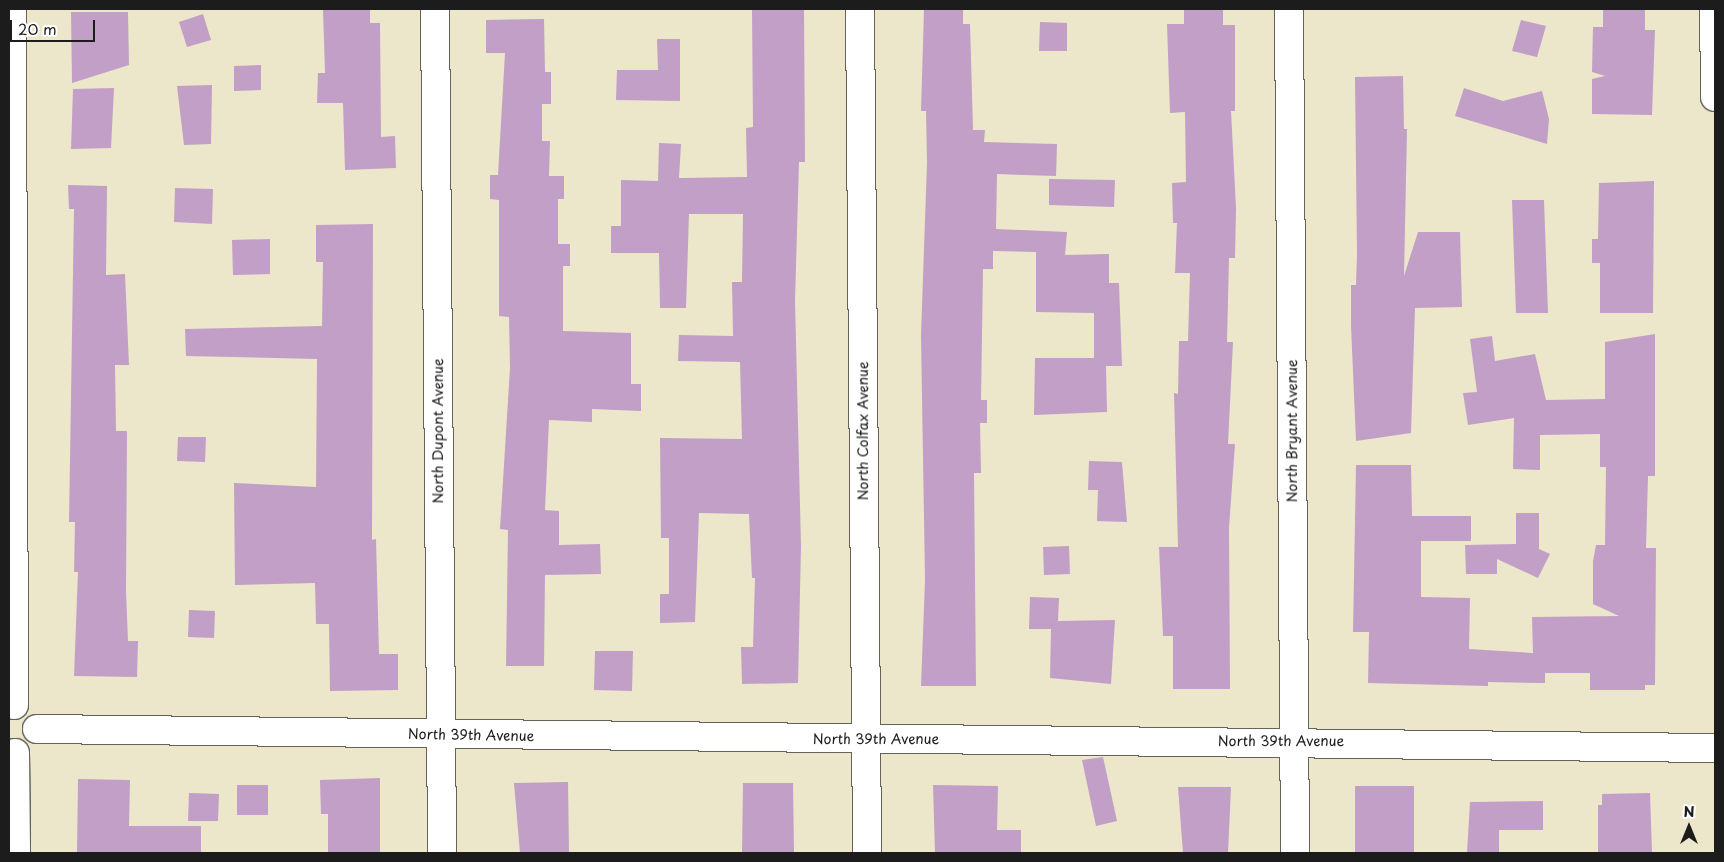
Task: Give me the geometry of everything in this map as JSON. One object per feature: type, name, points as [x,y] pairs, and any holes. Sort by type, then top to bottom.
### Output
[{"type":"street","points":[[12,9],[11,705],[31,713],[38,729],[31,745],[12,752],[16,853]]},
{"type":"street","name":"North Dupont Avenue","points":[[435,9],[442,853]]},
{"type":"street","name":"North Colfax Avenue","points":[[860,9],[867,853]]},
{"type":"street","name":"North Bryant Avenue","points":[[1289,9],[1295,853]]},
{"type":"street","points":[[1714,9],[1715,97]]},
{"type":"street","name":"North 39th Avenue","points":[[38,729],[866,739],[1294,740],[1715,748]]},
{"type":"building","points":[[323,9],[370,9],[370,23],[380,23],[381,137],[395,136],[396,168],[345,170],[343,103],[317,103],[318,73],[325,73]]},
{"type":"building","points":[[752,9],[804,9],[805,162],[799,162],[795,301],[801,546],[798,683],[742,684],[741,647],[753,647],[755,578],[752,578],[749,514],[699,513],[695,622],[660,623],[660,594],[669,594],[669,538],[661,538],[660,438],[742,439],[740,362],[678,361],[679,335],[733,336],[732,282],[742,282],[743,214],[689,214],[686,308],[660,308],[659,253],[611,253],[611,226],[621,226],[621,180],[658,181],[659,143],[681,144],[679,178],[747,177],[746,128],[753,127]]},
{"type":"building","points":[[924,9],[963,9],[963,24],[970,24],[973,130],[985,130],[984,142],[1057,144],[1056,176],[997,174],[996,229],[1067,232],[1065,255],[1109,254],[1109,283],[1119,283],[1122,366],[1106,366],[1107,412],[1034,415],[1035,358],[1094,358],[1094,313],[1036,312],[1036,252],[993,251],[993,269],[983,269],[981,400],[987,400],[987,423],[980,423],[981,473],[974,473],[976,686],[921,686],[925,580],[921,335],[927,163],[926,111],[921,111]]},
{"type":"building","points":[[1184,9],[1223,9],[1223,25],[1235,25],[1235,111],[1231,111],[1236,208],[1235,258],[1229,258],[1227,342],[1233,342],[1228,444],[1235,444],[1229,528],[1230,689],[1173,689],[1173,636],[1163,636],[1159,547],[1178,547],[1174,393],[1178,394],[1179,341],[1188,341],[1190,273],[1175,273],[1177,223],[1173,223],[1172,183],[1186,182],[1185,112],[1170,113],[1167,24],[1184,24]]},
{"type":"building","points":[[1603,9],[1645,9],[1645,30],[1655,30],[1652,115],[1592,114],[1592,79],[1605,76],[1592,72],[1593,27],[1603,27]]},
{"type":"building","points":[[71,12],[128,12],[129,65],[72,83]]},
{"type":"building","points":[[203,14],[211,40],[187,47],[179,22]]},
{"type":"building","points":[[544,19],[545,72],[551,72],[551,104],[542,104],[542,141],[550,141],[549,176],[564,176],[564,199],[558,199],[558,244],[570,244],[570,266],[563,266],[563,331],[631,333],[631,384],[641,384],[641,411],[592,409],[592,422],[549,420],[545,510],[559,511],[559,545],[600,544],[601,574],[545,575],[544,666],[506,666],[508,530],[500,529],[510,368],[509,317],[499,316],[499,200],[490,199],[490,175],[498,175],[505,53],[486,53],[486,20]]},
{"type":"building","points":[[1521,20],[1546,26],[1537,57],[1512,51]]},
{"type":"building","points":[[1040,22],[1067,23],[1067,51],[1039,51]]},
{"type":"building","points":[[657,39],[680,39],[680,101],[616,100],[617,70],[658,70]]},
{"type":"building","points":[[261,65],[261,90],[234,91],[234,66]]},
{"type":"building","points":[[1403,76],[1404,129],[1407,129],[1404,276],[1418,232],[1460,232],[1462,307],[1415,308],[1411,433],[1356,441],[1351,326],[1351,285],[1356,285],[1357,255],[1355,77]]},
{"type":"building","points":[[212,85],[211,144],[184,145],[177,86]]},
{"type":"building","points":[[114,88],[111,148],[71,149],[73,89]]},
{"type":"building","points":[[1464,88],[1503,101],[1542,91],[1549,119],[1547,144],[1455,116]]},
{"type":"building","points":[[1049,179],[1115,180],[1114,207],[1049,205]]},
{"type":"building","points":[[1654,181],[1653,313],[1600,313],[1600,263],[1592,263],[1592,239],[1598,239],[1599,183]]},
{"type":"building","points":[[68,185],[107,186],[106,275],[125,274],[129,365],[115,365],[116,431],[127,431],[126,592],[128,641],[138,641],[137,677],[74,676],[78,572],[74,572],[75,522],[69,522],[74,209],[69,209]]},
{"type":"building","points":[[175,188],[213,189],[212,224],[174,222]]},
{"type":"building","points":[[1512,200],[1544,200],[1548,313],[1516,313]]},
{"type":"building","points":[[373,224],[372,540],[376,539],[379,654],[398,654],[398,690],[330,691],[329,624],[316,624],[315,583],[235,585],[234,483],[316,487],[317,359],[186,356],[185,329],[322,326],[323,262],[316,262],[316,225]]},
{"type":"building","points":[[270,239],[270,274],[233,275],[232,240]]},
{"type":"building","points":[[1655,334],[1655,476],[1648,476],[1646,548],[1656,548],[1655,685],[1645,685],[1645,690],[1590,690],[1590,673],[1545,673],[1545,683],[1488,682],[1488,686],[1368,683],[1369,632],[1353,632],[1356,465],[1411,465],[1412,516],[1471,516],[1471,541],[1421,541],[1421,597],[1470,598],[1469,649],[1533,653],[1532,617],[1619,616],[1593,604],[1593,561],[1596,545],[1605,545],[1606,467],[1600,467],[1600,434],[1540,435],[1540,470],[1513,469],[1514,418],[1468,425],[1463,393],[1477,392],[1470,339],[1492,336],[1495,361],[1535,354],[1546,400],[1605,399],[1605,342]]},
{"type":"building","points":[[178,437],[206,437],[205,462],[177,461]]},
{"type":"building","points":[[1089,461],[1122,462],[1127,522],[1097,521],[1098,490],[1088,490]]},
{"type":"building","points":[[1516,513],[1539,513],[1539,549],[1550,554],[1538,578],[1497,559],[1497,574],[1466,574],[1465,545],[1516,544]]},
{"type":"building","points":[[1069,546],[1070,574],[1044,575],[1043,547]]},
{"type":"building","points":[[1030,597],[1059,598],[1058,621],[1115,620],[1111,684],[1050,678],[1051,629],[1029,629]]},
{"type":"building","points":[[189,610],[215,611],[214,638],[188,637]]},
{"type":"building","points":[[595,651],[633,651],[632,691],[594,690]]},
{"type":"building","points":[[1103,757],[1117,821],[1096,826],[1082,760]]},
{"type":"building","points":[[380,778],[380,853],[328,853],[328,814],[321,814],[320,780]]},
{"type":"building","points":[[78,779],[130,780],[129,826],[201,826],[201,853],[77,853]]},
{"type":"building","points":[[568,782],[569,853],[520,853],[514,783]]},
{"type":"building","points":[[743,783],[793,783],[794,853],[742,853]]},
{"type":"building","points":[[237,785],[268,785],[268,815],[237,815]]},
{"type":"building","points":[[933,785],[998,786],[997,830],[1021,830],[1021,853],[935,853]]},
{"type":"building","points":[[1355,786],[1414,786],[1414,853],[1355,853]]},
{"type":"building","points":[[1178,787],[1231,787],[1228,853],[1183,853]]},
{"type":"building","points":[[189,793],[219,794],[218,821],[188,821]]},
{"type":"building","points":[[1650,793],[1652,853],[1598,853],[1598,805],[1602,805],[1602,794]]},
{"type":"building","points":[[1543,801],[1543,830],[1499,830],[1499,853],[1467,853],[1470,802]]}]
